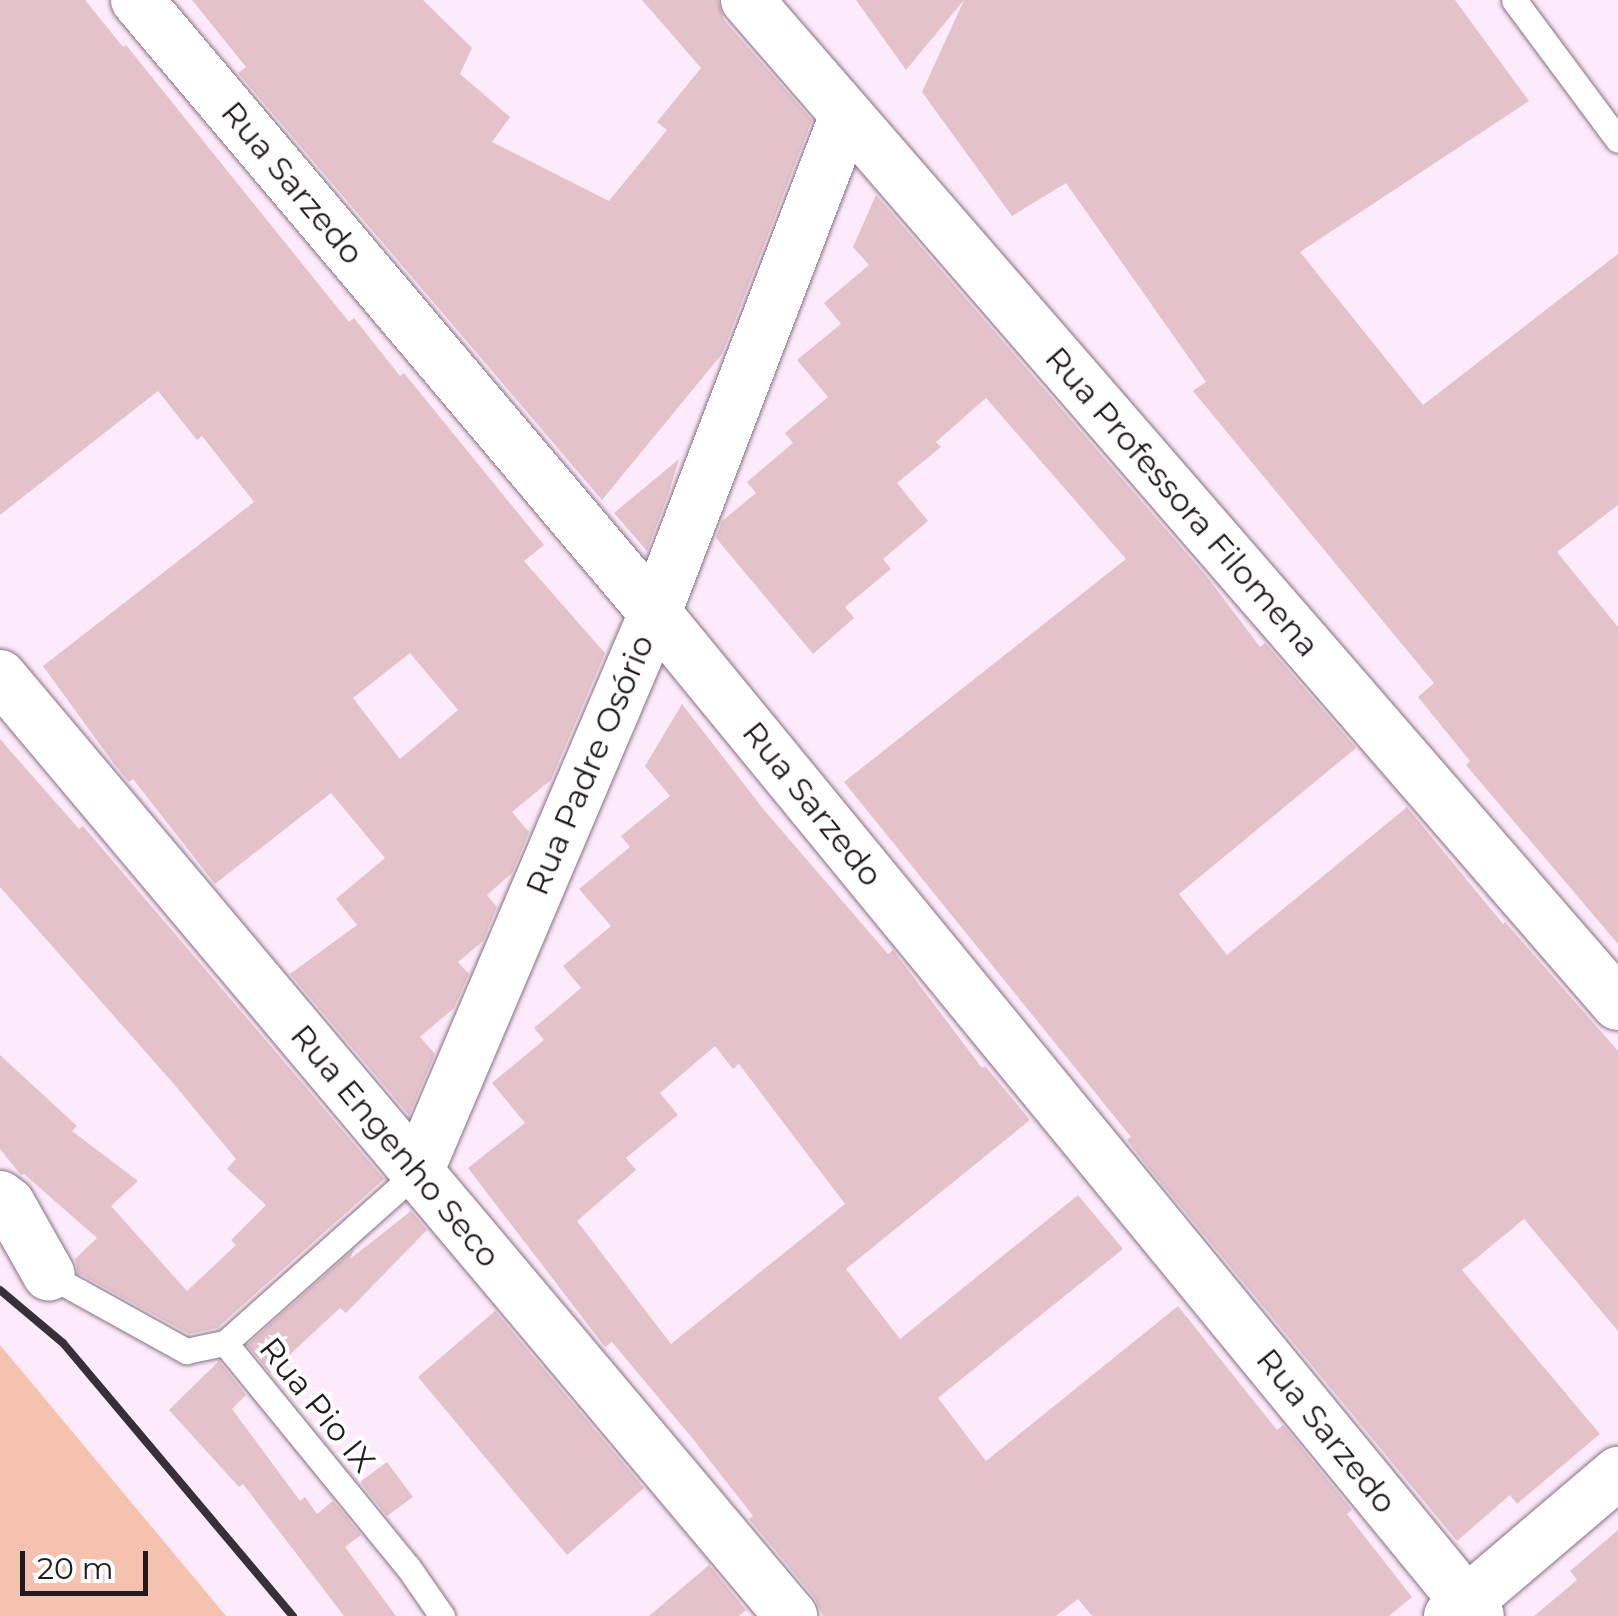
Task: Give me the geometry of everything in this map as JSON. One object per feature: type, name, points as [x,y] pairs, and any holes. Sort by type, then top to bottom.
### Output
[{"type":"street","name":"Rua Sarzedo","points":[[137,0],[655,613],[1465,1611]]},
{"type":"street","name":"Rua Professora Filomena","points":[[747,0],[1618,1004]]},
{"type":"street","name":"Rua Padre Osório","points":[[417,1172],[655,613],[846,114]]},
{"type":"street","name":"Rua Engenho Seco","points":[[0,676],[790,1616]]},
{"type":"street","points":[[0,1197],[9,1204],[49,1275]]},
{"type":"street","points":[[1465,1611],[1618,1473]]},
{"type":"lane","points":[[1514,0],[1618,140]]},
{"type":"lane","name":"Rua Padre Osório","points":[[224,1343],[417,1172]]},
{"type":"lane","name":"Rua Pio IX","points":[[49,1275],[186,1351],[224,1343],[408,1567],[442,1616]]},
{"type":"shaded area","points":[[0,1345],[226,1616],[0,1616]]},
{"type":"building","points":[[0,0],[85,0],[123,47],[126,45],[349,322],[354,318],[400,376],[404,373],[544,545],[524,561],[605,653],[551,780],[512,812],[529,832],[512,873],[487,895],[497,907],[483,941],[458,962],[469,974],[454,1008],[420,1037],[435,1054],[409,1115],[290,974],[357,925],[336,899],[385,858],[331,793],[215,884],[133,779],[129,782],[114,764],[43,666],[254,502],[202,436],[197,440],[158,391],[0,515]],"holes":[[[410,653],[458,710],[400,759],[353,698]]]},
{"type":"building","points":[[192,0],[423,0],[472,48],[460,74],[510,117],[492,142],[609,201],[667,130],[657,122],[701,68],[642,0],[718,0],[724,20],[812,120],[722,354],[602,500],[238,73],[246,67]]},
{"type":"building","points":[[856,0],[964,0],[906,70]]},
{"type":"building","points":[[964,0],[1455,0],[1529,101],[1300,252],[1423,405],[1618,254],[1618,505],[1557,552],[1618,627],[1618,944],[1466,765],[1470,761],[1418,697],[1434,683],[1193,391],[1206,382],[1066,183],[1012,216],[922,92]]},
{"type":"building","points":[[876,195],[1208,578],[1260,647],[1265,643],[1356,748],[1179,894],[1227,955],[1407,807],[1503,924],[1618,1051],[1618,1331],[1524,1219],[1462,1270],[1600,1434],[1517,1504],[1510,1495],[1457,1541],[1148,1167],[1127,1140],[1131,1137],[844,782],[1126,559],[986,398],[936,442],[941,447],[897,483],[928,521],[883,559],[891,569],[845,607],[854,618],[813,654],[716,538],[722,521],[756,493],[747,482],[793,443],[785,433],[828,397],[797,360],[841,324],[824,303],[869,265],[853,247]]},
{"type":"building","points":[[679,459],[668,495],[647,551],[614,513]]},
{"type":"building","points":[[682,704],[764,810],[888,954],[893,950],[982,1068],[985,1066],[1030,1120],[846,1269],[900,1339],[1078,1195],[1123,1249],[938,1398],[986,1461],[1178,1306],[1277,1430],[1283,1425],[1352,1510],[1347,1514],[1412,1597],[1389,1616],[1092,1616],[1078,1599],[1056,1616],[823,1616],[814,1597],[749,1519],[753,1516],[693,1439],[612,1342],[605,1347],[468,1168],[525,1123],[492,1083],[544,1040],[534,1028],[581,988],[563,966],[611,926],[579,889],[630,847],[621,836],[670,796],[645,766]],"holes":[[[715,1046],[733,1069],[739,1064],[845,1204],[671,1344],[577,1221],[636,1170],[626,1158],[678,1115],[660,1093]]]},
{"type":"building","points":[[0,739],[79,829],[83,826],[384,1179],[217,1328],[189,1334],[78,1273],[75,1259],[97,1238],[21,1175],[0,1149],[0,1055],[77,1126],[72,1131],[138,1181],[111,1206],[187,1291],[236,1245],[231,1240],[266,1205],[227,1169],[236,1159],[173,1083],[0,887]]},
{"type":"building","points":[[411,1211],[427,1230],[346,1313],[340,1308],[270,1373],[247,1345],[354,1249],[350,1259]]},
{"type":"building","points":[[495,1311],[644,1488],[567,1555],[418,1377]]},
{"type":"building","points":[[219,1361],[246,1395],[232,1409],[300,1501],[305,1497],[317,1514],[333,1501],[361,1535],[345,1547],[396,1616],[344,1616],[243,1484],[239,1487],[169,1410]]},
{"type":"building","points":[[387,1462],[413,1497],[387,1516],[360,1482]]},
{"type":"building","points":[[1618,1530],[1618,1616],[1534,1616],[1577,1580],[1570,1571]]},
{"type":"building","points":[[709,1565],[746,1610],[739,1616],[649,1616]]},
{"type":"railway","points":[[0,1290],[63,1343],[293,1616]]}]
